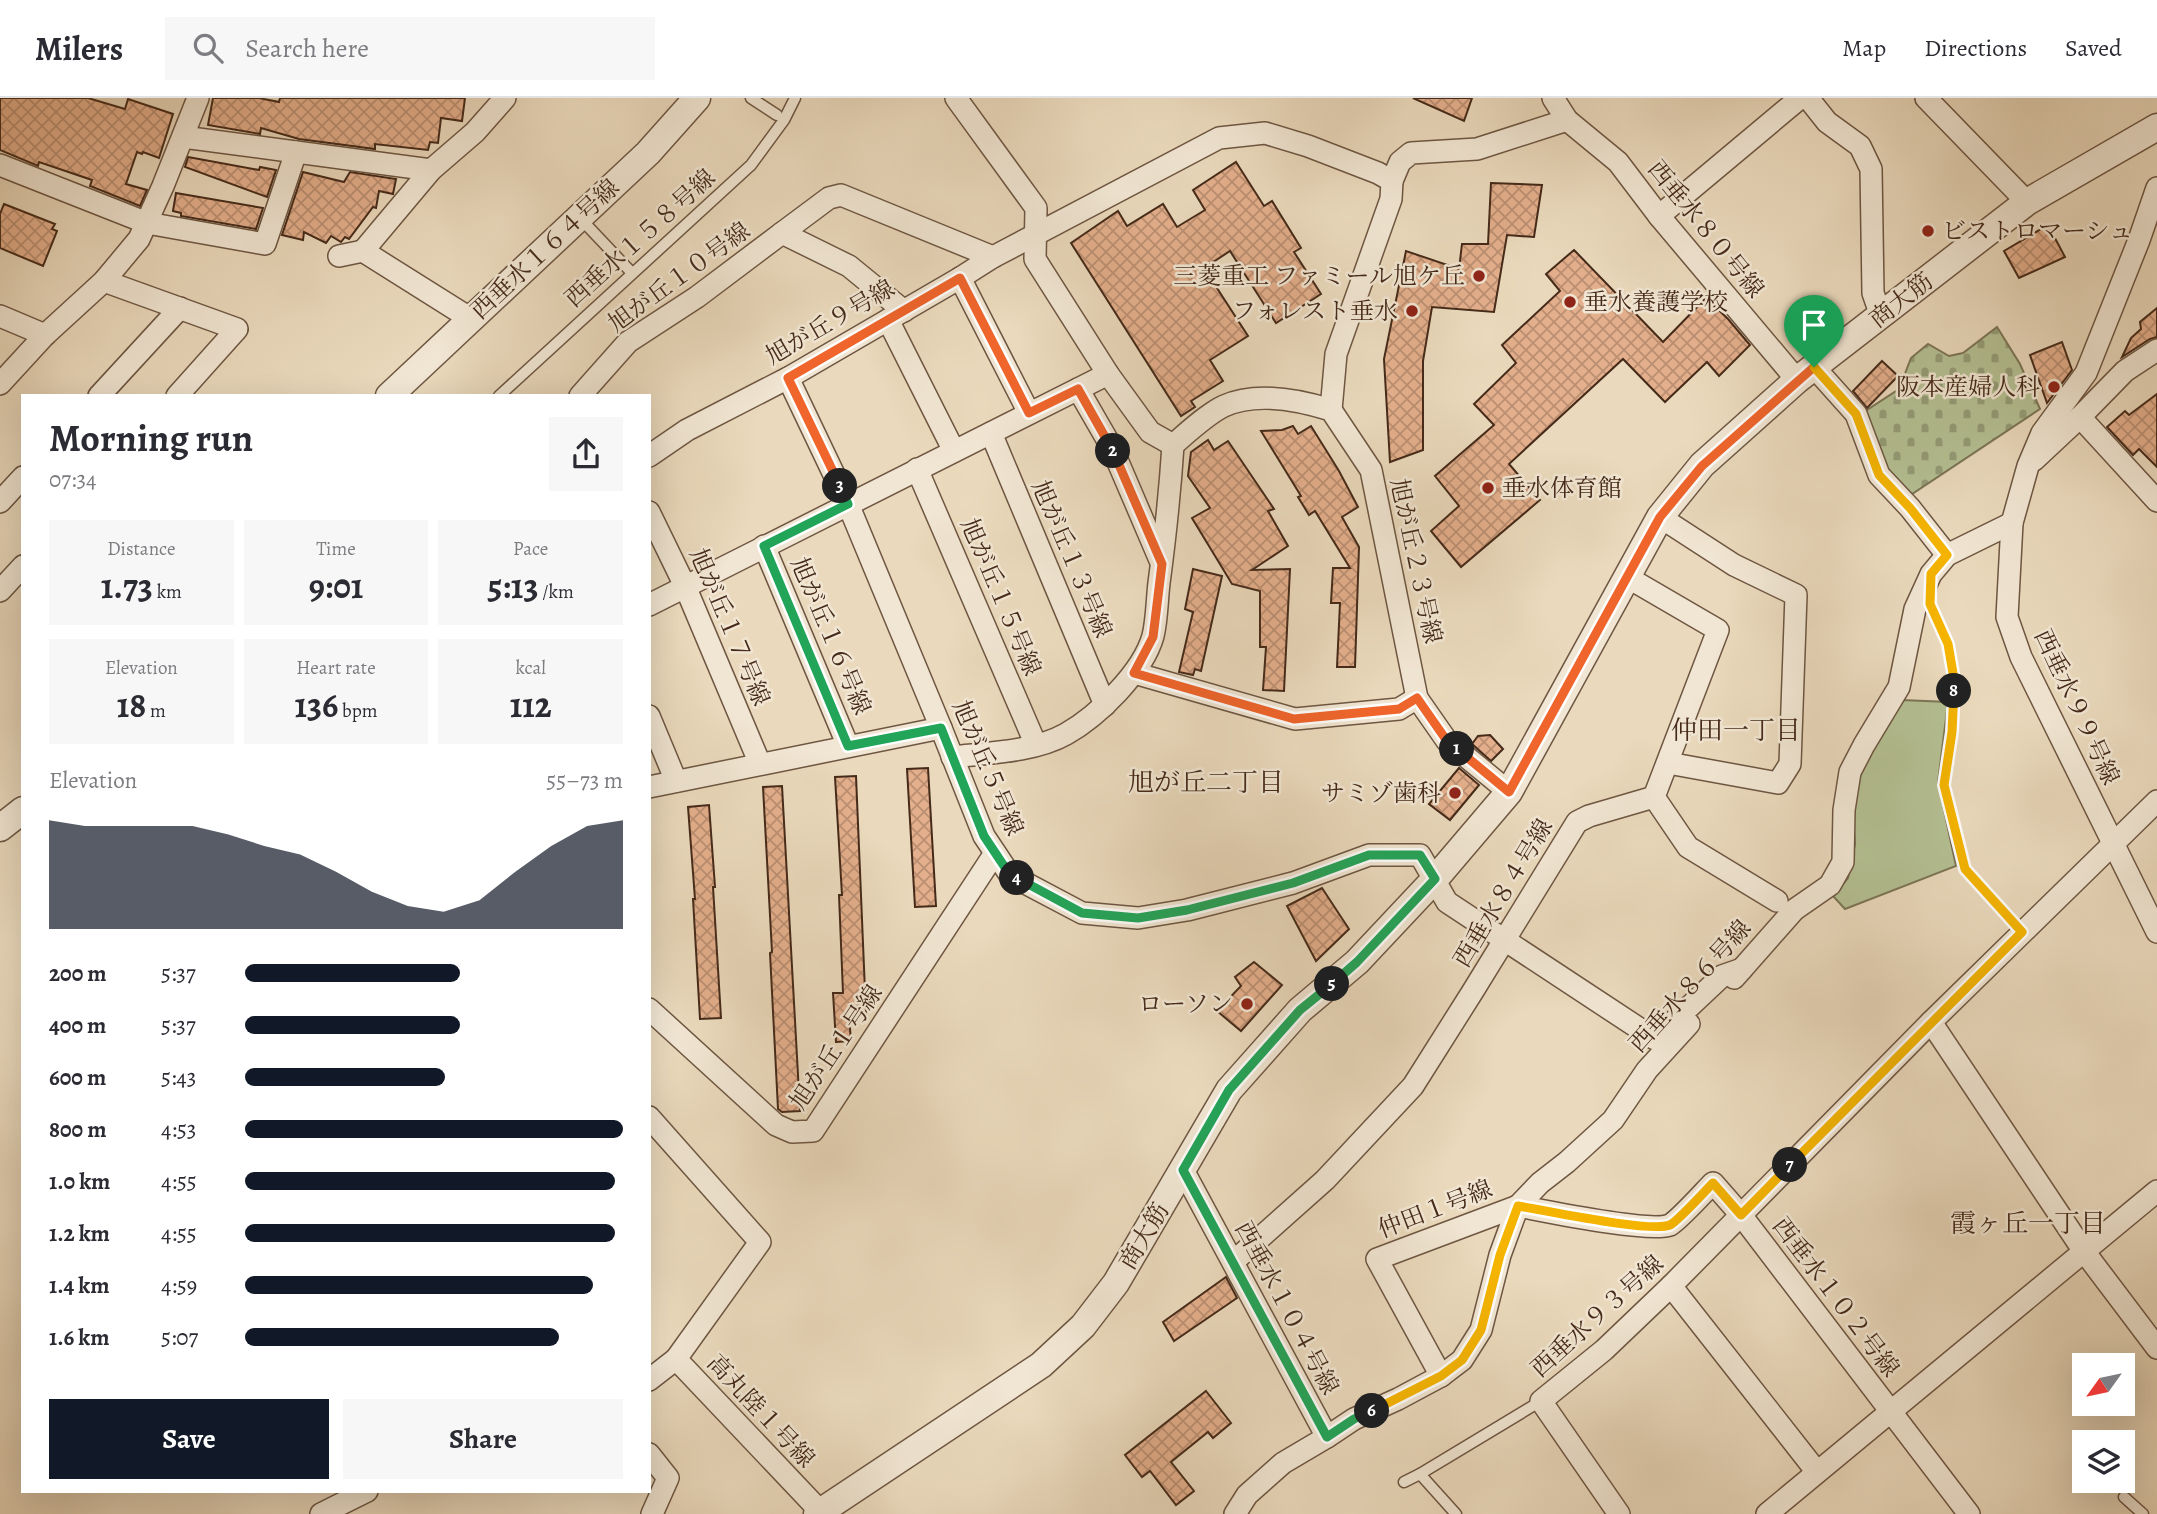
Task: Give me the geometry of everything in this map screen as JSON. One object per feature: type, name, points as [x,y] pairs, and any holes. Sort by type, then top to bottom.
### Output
[{"type":"street","points":[[0,384],[45,335],[104,281],[139,239],[198,98]]},
{"type":"street","points":[[339,256],[363,251],[430,170],[475,132],[505,98]]},
{"type":"street","name":"西垂水１６４号線","points":[[399,389],[648,153],[696,98]]},
{"type":"street","points":[[956,98],[1036,208],[1035,258],[1108,374],[1150,432],[1173,445]]},
{"type":"street","name":"西垂水８０号線","points":[[1553,98],[1567,120],[1618,162],[1659,216],[1805,374],[1856,414],[1879,475],[1910,508],[1947,555]]},
{"type":"street","points":[[1659,216],[1800,98]]},
{"type":"street","points":[[1808,98],[1827,122],[1860,146],[1871,169],[1873,293],[1881,316]]},
{"type":"street","points":[[1926,98],[2027,202]]},
{"type":"street","points":[[951,757],[1006,751],[1065,735],[1105,705],[1134,673],[1153,637],[1173,445],[1224,406],[1251,399],[1286,399],[1331,410],[1336,354],[1391,199],[1392,181],[1400,162],[1411,153],[1477,149],[1567,120]]},
{"type":"street","name":"商大筋","points":[[818,1513],[1041,1365],[1083,1326],[1116,1283],[1229,1090],[1300,1010],[1357,962],[1435,879],[1509,792],[1660,517],[1702,466],[1805,374],[2027,202],[2157,127]]},
{"type":"street","name":"旭が丘９号線","points":[[651,455],[687,429],[788,378],[993,257],[1219,138],[1265,133],[1308,146],[1392,181]]},
{"type":"street","points":[[183,137],[430,170]]},
{"type":"street","points":[[0,165],[147,223],[265,244],[296,152]]},
{"type":"street","name":"西垂水９９号線","points":[[2157,188],[2086,373],[2042,433],[2028,466],[2012,523],[2007,617],[2021,657],[2157,932]]},
{"type":"street","name":"旭が丘１０号線","points":[[582,394],[628,342],[697,297],[829,198],[841,195],[993,257]]},
{"type":"street","points":[[782,233],[849,266],[896,315],[954,451]]},
{"type":"street","points":[[363,251],[471,319]]},
{"type":"street","points":[[960,278],[1029,413]]},
{"type":"street","points":[[104,281],[237,329],[179,394]]},
{"type":"street","points":[[101,394],[180,308]]},
{"type":"street","points":[[0,316],[45,335]]},
{"type":"street","points":[[2028,466],[2124,371],[2157,350]]},
{"type":"street","points":[[651,604],[1108,374]]},
{"type":"street","name":"旭が丘５号線","points":[[788,378],[848,504],[984,836],[1010,875],[1082,913],[1138,918],[1187,910],[1293,883],[1369,855],[1420,855],[1435,879]]},
{"type":"street","points":[[1078,389],[1112,448],[1162,564]]},
{"type":"street","name":"旭が丘２３号線","points":[[1331,410],[1371,470],[1417,698]]},
{"type":"street","points":[[2080,417],[2157,501]]},
{"type":"street","name":"旭が丘１３号線","points":[[991,433],[1105,705]]},
{"type":"street","name":"旭が丘１５号線","points":[[917,469],[1036,745]]},
{"type":"street","points":[[0,502],[21,479]]},
{"type":"street","name":"旭が丘１７号線","points":[[651,516],[685,586],[760,764]]},
{"type":"street","points":[[1660,517],[1734,565],[1796,595],[1790,764],[1778,783],[1668,764]]},
{"type":"street","name":"西垂水８６号線","points":[[1327,1437],[1354,1419],[1441,1376],[1462,1360],[1481,1330],[1500,1255],[1518,1206],[1539,1183],[1567,1162],[1613,1120],[1647,1070],[1694,1018],[1794,911],[1830,885],[1843,862],[1844,810],[1850,772],[1899,687],[1914,609],[1931,574],[1947,555],[2012,523]]},
{"type":"street","name":"旭が丘１６号線","points":[[764,546],[848,746]]},
{"type":"street","points":[[0,590],[21,568]]},
{"type":"street","points":[[1627,577],[1718,630],[1654,797],[1688,847],[1777,901]]},
{"type":"street","points":[[1134,673],[1294,719],[1399,709],[1417,698],[1447,741],[1509,792]]},
{"type":"street","points":[[651,721],[676,781]]},
{"type":"street","points":[[651,786],[941,728]]},
{"type":"street","name":"西垂水８４号線","points":[[1233,1262],[1325,1180],[1413,1086],[1577,822],[1588,816],[1654,797]]},
{"type":"street","name":"西垂水９３号線","points":[[1619,1514],[1541,1401],[1604,1350],[1671,1286],[1931,1022],[2157,801]]},
{"type":"street","points":[[0,828],[21,812]]},
{"type":"street","name":"旭が丘１号線","points":[[651,1011],[776,1125],[792,1132],[813,1131],[995,853]]},
{"type":"street","points":[[1435,879],[1447,902],[1655,1039],[1721,976],[1742,969]]},
{"type":"street","points":[[1931,1022],[2083,1250],[2157,1348]]},
{"type":"street","name":"高丸陸１号線","points":[[651,1119],[760,1241],[676,1359],[818,1513]]},
{"type":"street","name":"西垂水１０４号線","points":[[1183,1170],[1327,1437]]},
{"type":"street","name":"西垂水１０２号線","points":[[1518,1206],[1656,1227],[1671,1224],[1713,1183],[1741,1215],[1969,1514]]},
{"type":"street","points":[[1767,1514],[1792,1506],[1817,1472],[2157,1191]]},
{"type":"street","name":"仲田１号線","points":[[1441,1376],[1377,1259],[1518,1206]]},
{"type":"street","points":[[1671,1286],[1817,1472]]},
{"type":"street","points":[[651,1378],[676,1359]]},
{"type":"street","points":[[1235,1514],[1247,1494],[1283,1463],[1327,1437]]},
{"type":"street","points":[[651,1457],[668,1478],[652,1514]]},
{"type":"street","points":[[321,1514],[363,1493]]},
{"type":"lane","points":[[751,98],[777,115]]},
{"type":"lane","name":"西垂水１５８号線","points":[[501,394],[751,165],[784,120],[795,98]]},
{"type":"lane","points":[[579,217],[632,273]]},
{"type":"lane","points":[[1931,574],[1930,604],[1948,644],[1954,679],[1952,732],[1944,785],[1958,846],[1965,869],[2022,932]]},
{"type":"lane","points":[[1404,1482],[1541,1401]]},
{"type":"lane","points":[[1420,1474],[1456,1514]]},
{"type":"lane","points":[[2124,1497],[2144,1514]]},
{"type":"green space","points":[[1997,327],[2020,364],[2040,409],[1906,498],[1879,455],[1864,412],[1899,389],[1911,358],[1928,344],[1949,356],[1963,353]]},
{"type":"green space","points":[[1902,700],[1948,702],[1938,782],[1956,866],[1845,909],[1833,896],[1848,878],[1855,844],[1851,789],[1870,749]]},
{"type":"building","points":[[0,98],[88,98],[125,109],[128,99],[173,114],[159,158],[137,152],[126,184],[147,190],[140,206],[90,186],[92,180],[39,162],[38,166],[0,150]]},
{"type":"building","points":[[213,98],[259,98],[279,102],[280,98],[465,98],[462,121],[441,118],[438,143],[430,142],[428,150],[375,144],[375,149],[299,139],[261,128],[260,134],[208,125]]},
{"type":"building","points":[[1413,98],[1472,98],[1464,121]]},
{"type":"building","points":[[188,157],[259,170],[260,167],[276,170],[267,197],[185,167]]},
{"type":"building","points":[[1236,162],[1264,206],[1272,201],[1301,248],[1294,252],[1321,294],[1276,323],[1230,251],[1204,268],[1248,336],[1210,360],[1223,381],[1191,401],[1195,407],[1181,416],[1071,243],[1118,211],[1127,226],[1163,204],[1177,227],[1205,210],[1193,190]]},
{"type":"building","points":[[303,172],[344,182],[350,172],[396,179],[393,194],[379,191],[376,208],[373,207],[349,239],[345,237],[341,242],[331,236],[326,243],[304,232],[303,240],[282,235]]},
{"type":"building","points":[[1491,183],[1542,185],[1534,237],[1507,235],[1494,312],[1432,307],[1423,361],[1423,450],[1390,462],[1384,359],[1406,251],[1459,269],[1462,244],[1488,244]]},
{"type":"building","points":[[176,193],[263,208],[256,229],[181,216],[181,213],[173,211]]},
{"type":"building","points":[[4,204],[55,224],[52,229],[57,231],[43,266],[0,248],[0,214]]},
{"type":"building","points":[[2048,225],[2065,257],[2019,278],[2004,251]]},
{"type":"building","points":[[1574,250],[1663,342],[1706,298],[1750,345],[1719,376],[1707,362],[1665,402],[1623,359],[1509,464],[1540,500],[1461,567],[1431,531],[1459,506],[1435,476],[1494,425],[1474,404],[1516,363],[1502,345],[1560,291],[1546,274]]},
{"type":"building","points":[[2157,308],[2157,337],[2122,357],[2131,338],[2141,329],[2140,322]]},
{"type":"building","name":"阪本産婦人科","points":[[2062,342],[2072,370],[2047,403],[2030,355]]},
{"type":"building","points":[[1882,361],[1898,376],[1867,408],[1853,391]]},
{"type":"building","points":[[2157,394],[2157,467],[2139,449],[2133,455],[2107,427],[2125,411],[2129,415]]},
{"type":"building","points":[[1293,426],[1298,434],[1311,426],[1358,507],[1342,517],[1359,547],[1355,667],[1337,667],[1340,603],[1331,603],[1333,568],[1350,568],[1315,511],[1309,515],[1298,497],[1301,496],[1261,431],[1282,430]]},
{"type":"building","points":[[1208,440],[1214,450],[1228,441],[1274,509],[1268,511],[1288,546],[1252,570],[1290,569],[1284,691],[1263,690],[1266,647],[1260,647],[1260,591],[1232,584],[1192,518],[1210,508],[1188,476],[1191,452]]},
{"type":"building","points":[[1193,569],[1222,576],[1201,671],[1195,669],[1193,675],[1179,672],[1193,612],[1185,609]]},
{"type":"building","points":[[1490,735],[1503,749],[1491,761],[1472,744],[1478,736]]},
{"type":"building","points":[[928,768],[936,906],[915,907],[907,769]]},
{"type":"building","name":"サミゾ歯科","points":[[1459,768],[1479,785],[1450,820],[1429,804]]},
{"type":"building","points":[[856,776],[866,1015],[849,1016],[851,1041],[836,1042],[833,993],[843,993],[839,895],[842,895],[835,777]]},
{"type":"building","points":[[782,786],[800,1111],[782,1112],[778,1109],[763,787]]},
{"type":"building","points":[[709,805],[721,1018],[700,1019],[688,807]]},
{"type":"building","points":[[1322,888],[1349,929],[1316,961],[1287,906]]},
{"type":"building","points":[[1254,962],[1282,985],[1241,1031],[1217,1011],[1241,986],[1235,977]]},
{"type":"building","points":[[1226,1277],[1237,1298],[1174,1341],[1163,1322]]},
{"type":"building","points":[[1206,1391],[1231,1423],[1213,1438],[1208,1432],[1171,1462],[1194,1491],[1176,1505],[1150,1471],[1142,1477],[1125,1455]]},
{"type":"place","name":"ビストロマーシュ","points":[[1928,231]]},
{"type":"place","name":"三菱重工 ファミール旭ケ丘","points":[[1479,276]]},
{"type":"place","name":"垂水養護学校","points":[[1570,302]]},
{"type":"place","name":"フォレスト垂水","points":[[1412,311]]},
{"type":"place","name":"阪本産婦人科","points":[[2054,387]]},
{"type":"place","name":"垂水体育館","points":[[1488,488]]},
{"type":"place","name":"サミゾ歯科","points":[[1455,793]]},
{"type":"place","name":"ローソン","points":[[1247,1004]]},
{"type":"district","name":"仲田一丁目","points":[[1736,730]]},
{"type":"district","name":"旭が丘二丁目","points":[[1206,782]]},
{"type":"district","name":"霞ヶ丘一丁目","points":[[2028,1223]]},
{"type":"route","points":[[960,278],[1029,413],[1078,389],[1112,448],[1162,564],[1153,637],[1134,673],[1294,719],[1399,709],[1417,698],[1447,741],[1509,792],[1660,517],[1702,466],[1814,367],[1856,414],[1879,475],[1910,508],[1947,555],[1931,574],[1930,604],[1948,644],[1954,679],[1952,732],[1944,785],[1965,869],[2022,932],[1741,1215],[1713,1183],[1671,1224],[1656,1227],[1518,1206],[1500,1255],[1481,1330],[1462,1360],[1441,1376],[1354,1419],[1327,1437],[1183,1170],[1229,1090],[1300,1010],[1357,962],[1435,879],[1420,855],[1369,855],[1293,883],[1187,910],[1138,918],[1082,913],[1010,875],[984,836],[941,728],[848,746],[764,546],[848,504],[788,378],[960,278]]}]
